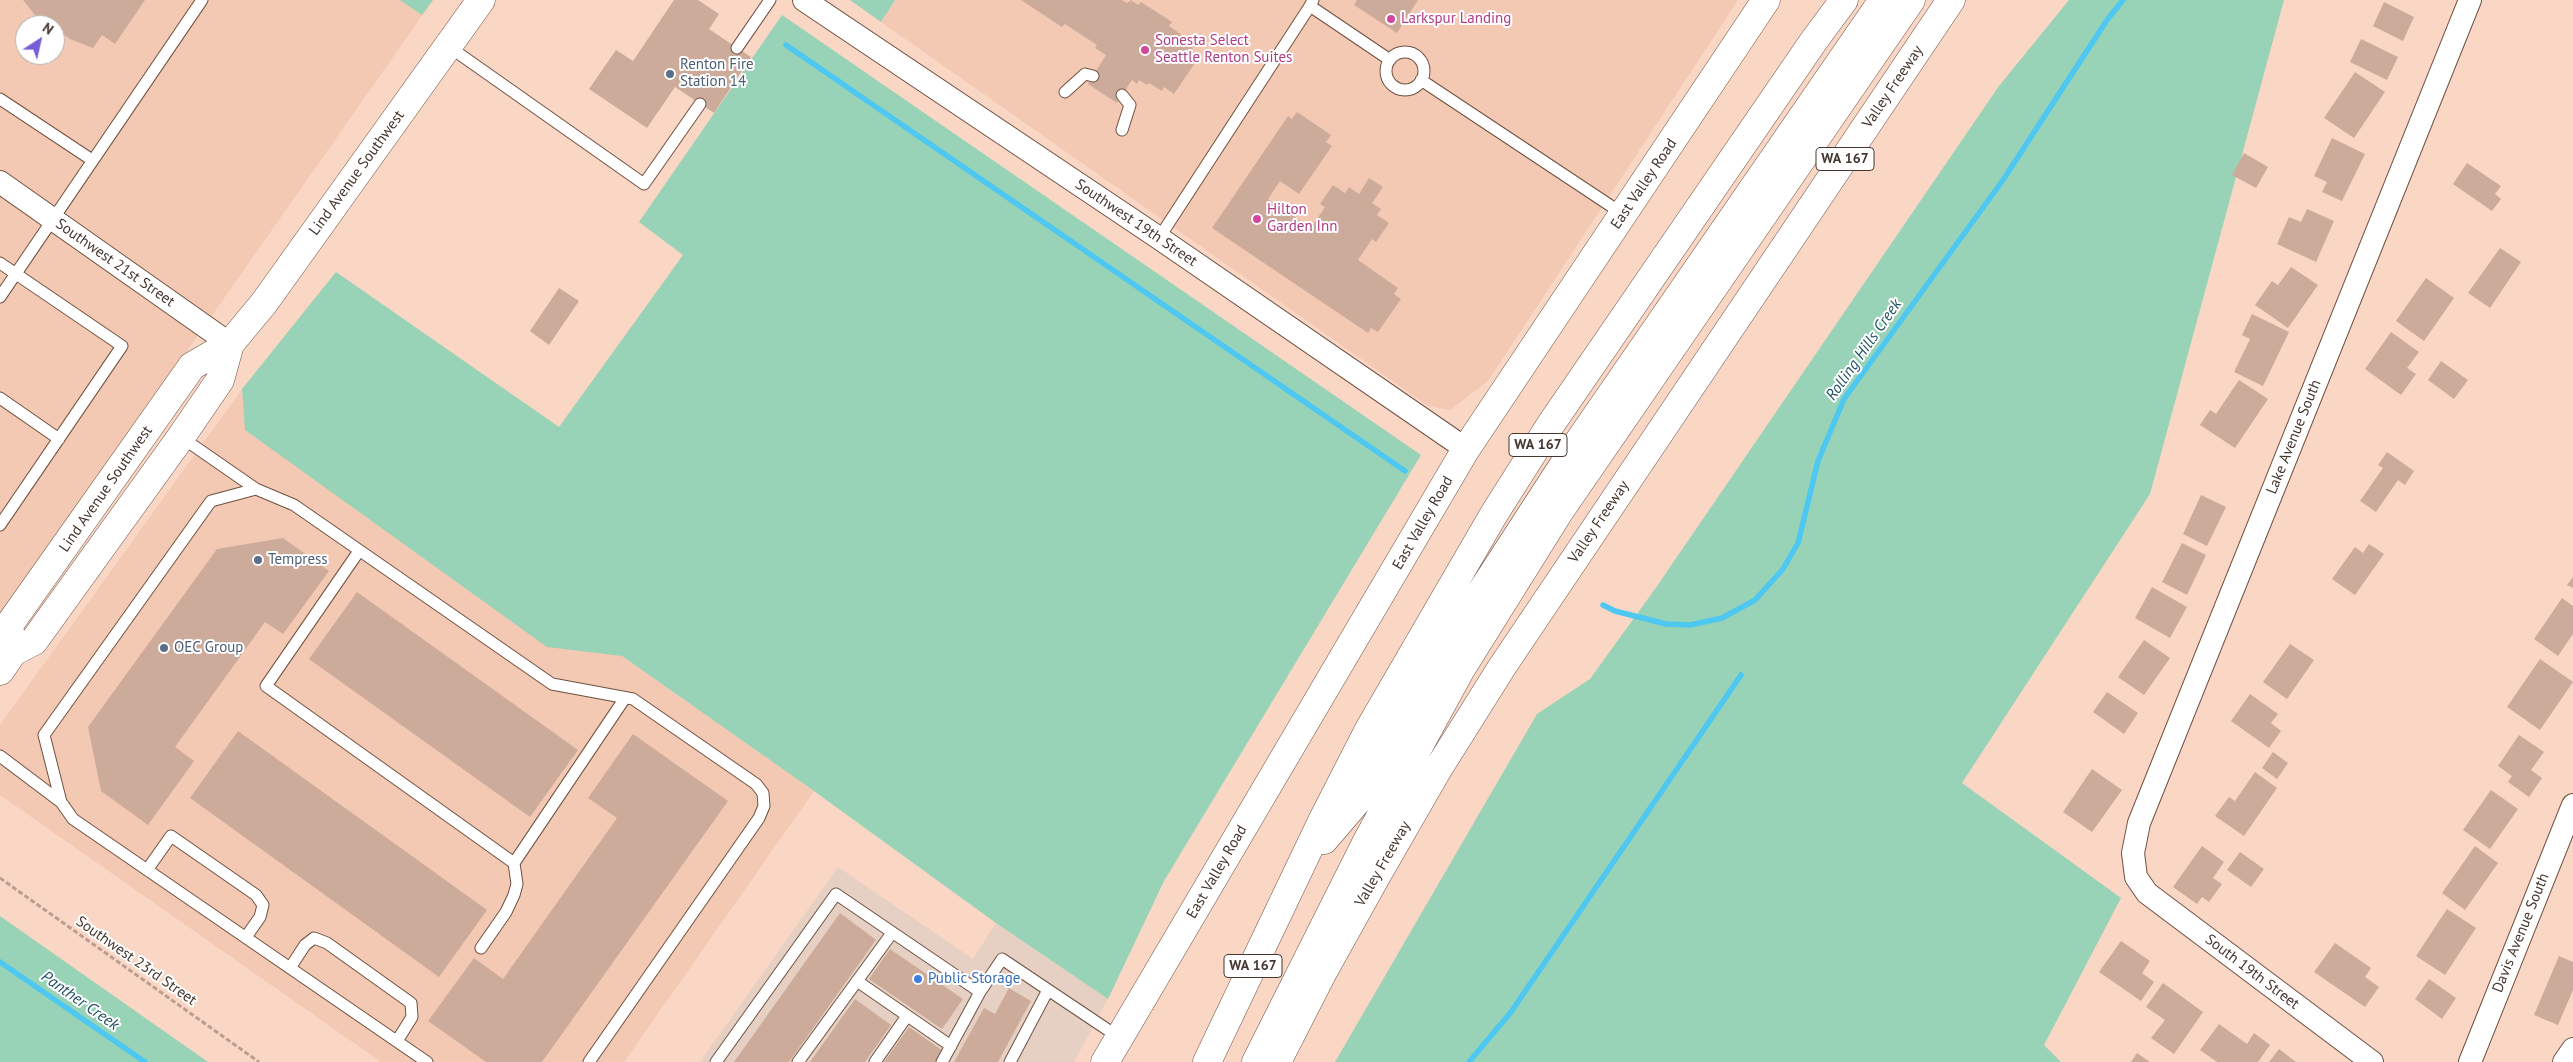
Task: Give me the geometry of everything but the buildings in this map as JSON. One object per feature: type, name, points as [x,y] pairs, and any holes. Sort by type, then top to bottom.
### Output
[{"type":"main road","name":"Lind Avenue Southwest","points":[[7,662],[8,625],[192,366],[230,344],[264,303],[481,0]]},
{"type":"main road","name":"East Valley Road","points":[[1105,1062],[1466,449],[1766,0]]},
{"type":"main road","points":[[1813,42],[1830,0]]},
{"type":"main road","name":"WA 167","points":[[1207,1062],[1298,870],[1368,731],[1494,514],[1556,416],[1813,42],[1844,0]]},
{"type":"main road","points":[[1298,870],[1360,798],[1435,663],[1483,586],[1577,444],[1883,0]]},
{"type":"main road","points":[[1256,1062],[1366,843],[1461,669],[1559,512],[1910,0]]},
{"type":"main road","name":"Valley Freeway","points":[[1277,1062],[1332,956],[1453,746],[1502,667],[1714,351],[1739,319],[1952,0]]},
{"type":"main road","points":[[1739,319],[1774,282],[1972,0]]},
{"type":"main road","name":"Lind Avenue Southwest","points":[[7,662],[34,641],[181,437],[220,380],[230,344]]},
{"type":"street","name":"Southwest 19th Street","points":[[804,0],[1158,238],[1466,449]]},
{"type":"street","name":"Lake Avenue South","points":[[2136,877],[2133,853],[2139,823],[2470,0]]},
{"type":"street","name":"Southwest 21st Street","points":[[0,182],[230,344]]},
{"type":"street","name":"Davis Avenue South","points":[[2470,1062],[2573,805]]},
{"type":"street","name":"South 19th Street","points":[[2136,877],[2147,893],[2372,1062]]},
{"type":"street","points":[[2564,1062],[2573,1049]]},
{"type":"lane","points":[[0,297],[51,219],[202,0]]},
{"type":"lane","points":[[737,48],[770,0]]},
{"type":"lane","points":[[1158,238],[1312,3],[1390,60]]},
{"type":"lane","points":[[448,46],[644,184],[700,104]]},
{"type":"lane","points":[[1400,52],[1406,52],[1418,57],[1424,68],[1421,80],[1412,88],[1406,89],[1395,86],[1387,77],[1387,65],[1390,60],[1400,52]]},
{"type":"lane","points":[[1065,92],[1085,74],[1093,76]]},
{"type":"lane","points":[[1421,80],[1623,214]]},
{"type":"lane","points":[[1122,95],[1130,105],[1122,130]]},
{"type":"lane","points":[[0,99],[92,160]]},
{"type":"lane","points":[[0,263],[122,346],[0,525]]},
{"type":"lane","points":[[0,398],[59,439]]},
{"type":"lane","points":[[181,437],[256,489],[294,505],[552,684],[633,699],[756,784],[763,794],[764,806],[759,818],[589,1062]]},
{"type":"lane","points":[[61,802],[44,735],[211,501],[256,489]]},
{"type":"lane","points":[[359,551],[266,686],[514,863]]},
{"type":"lane","points":[[481,948],[506,912],[514,895],[517,884],[514,863],[625,698]]},
{"type":"lane","points":[[0,756],[61,802],[73,819],[427,1062]]},
{"type":"lane","points":[[147,870],[171,836],[256,894],[263,905],[260,917],[246,937]]},
{"type":"lane","points":[[716,1062],[836,894],[980,992]]},
{"type":"lane","points":[[798,1062],[892,933]]},
{"type":"lane","points":[[290,968],[306,945],[314,938],[335,948],[411,1004],[412,1017],[396,1041]]},
{"type":"lane","points":[[942,1062],[980,992],[1002,959],[1120,1038]]},
{"type":"lane","points":[[858,980],[951,1046]]},
{"type":"lane","points":[[1010,1062],[1048,990]]},
{"type":"lane","points":[[875,1062],[908,1016]]},
{"type":"path","name":"Southwest 23rd Street","points":[[0,878],[259,1062]]},
{"type":"shaded area","points":[[0,0],[433,0],[0,618]]},
{"type":"shaded area","points":[[895,0],[1738,0],[1488,381],[1450,410],[1428,406],[881,22]]},
{"type":"shaded area","points":[[242,389],[814,791],[624,1062],[381,1062],[0,795],[0,725]]},
{"type":"shaded area","name":"Public Storage","points":[[838,867],[973,959],[996,923],[1108,999],[1074,1062],[700,1062]]},
{"type":"green space","points":[[400,0],[433,0],[422,15]]},
{"type":"green space","points":[[850,0],[895,0],[881,22]]},
{"type":"green space","points":[[2069,0],[2284,0],[2150,494],[1962,783],[2121,898],[2044,1045],[2061,1062],[1335,1062],[1537,714],[1590,679],[1655,589],[1999,86]]},
{"type":"green space","points":[[782,15],[1421,455],[1164,881],[1108,999],[996,923],[814,791],[622,656],[547,647],[245,430],[242,389],[336,272],[559,427],[683,255],[639,222]]},
{"type":"green space","points":[[0,916],[208,1062],[0,1062]]},
{"type":"waterway","name":"Rolling Hills Creek","points":[[1603,605],[1615,611],[1666,624],[1690,625],[1722,618],[1755,600],[1783,569],[1798,543],[1818,461],[1844,399],[2003,180],[2107,20],[2123,0]]},
{"type":"waterway","points":[[786,45],[1405,471]]},
{"type":"waterway","points":[[1469,1062],[1511,1012],[1741,675]]},
{"type":"waterway","name":"Panther Creek","points":[[0,962],[145,1062]]},
{"type":"place","name":"Larkspur Landing","points":[[1391,19]]},
{"type":"place","name":"Sonesta Select Seattle Renton Suites","points":[[1145,50]]},
{"type":"place","name":"Renton Fire Station 14","points":[[670,74]]},
{"type":"place","name":"Hilton Garden Inn","points":[[1257,219]]},
{"type":"place","name":"Tempress","points":[[258,560]]},
{"type":"place","name":"OEC Group","points":[[164,648]]},
{"type":"place","name":"Public Storage","points":[[918,979]]}]
